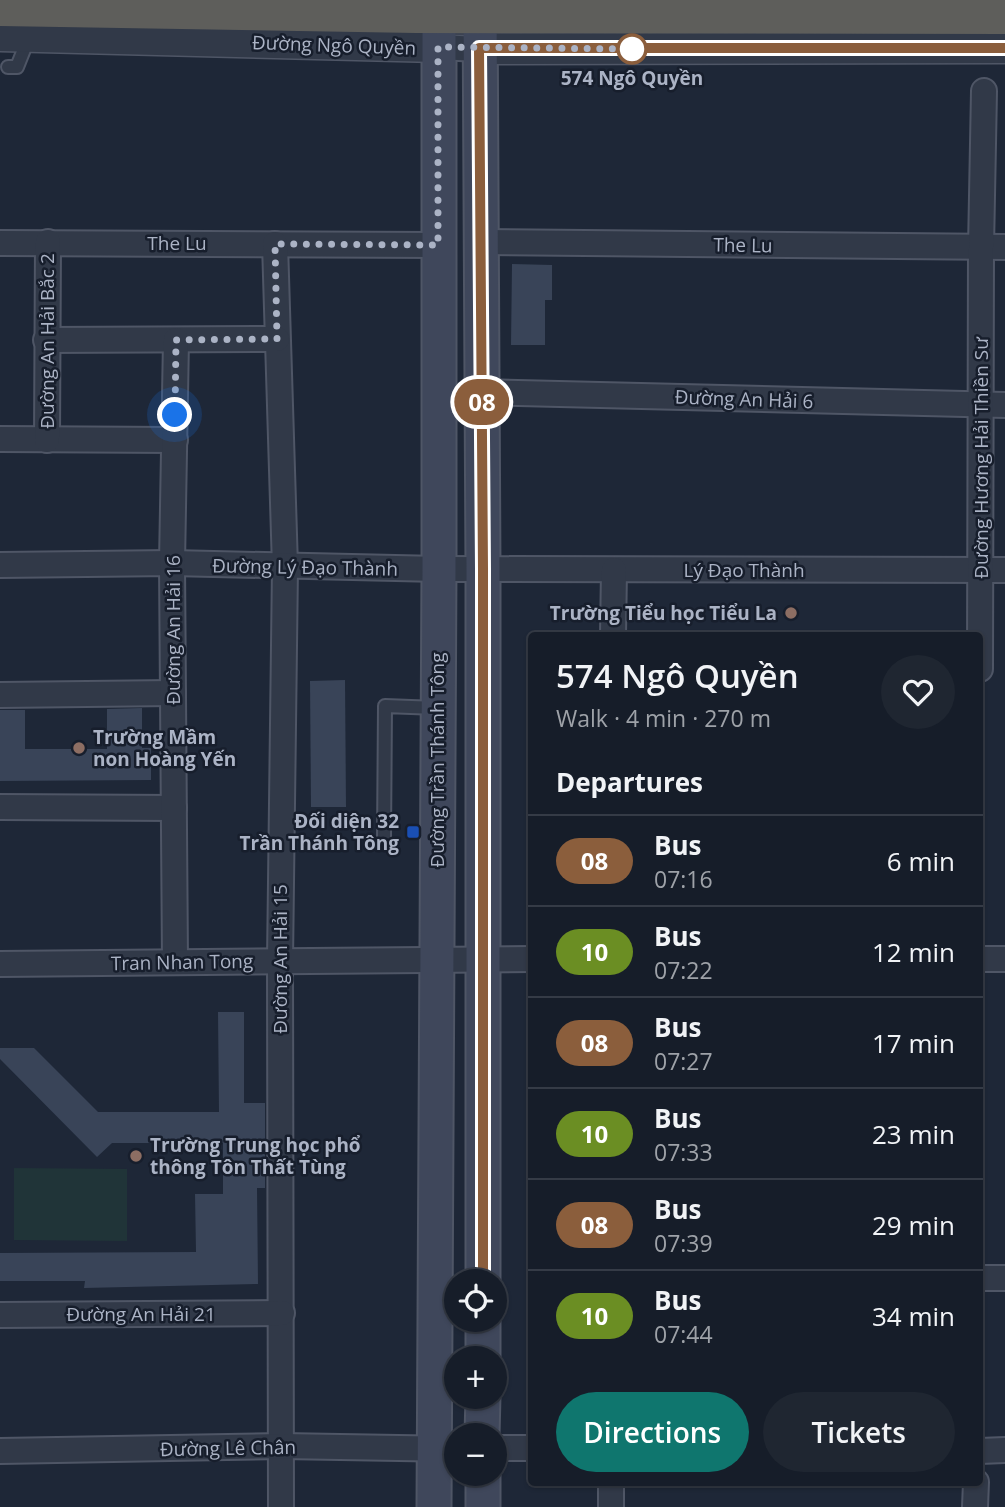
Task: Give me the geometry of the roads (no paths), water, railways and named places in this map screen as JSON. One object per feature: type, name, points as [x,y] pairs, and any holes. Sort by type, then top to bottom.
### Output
[{"type":"highway","points":[[0,7],[480,21],[1005,15]]},
{"type":"main road","name":"Đường Trần Thánh Tông","points":[[438,20],[439,569],[436,960],[445,1423]]},
{"type":"main road","points":[[480,21],[483,1269]]},
{"type":"main road","name":"Đường Trần Thánh Tông","points":[[434,1507],[444,1454]]},
{"type":"main road","points":[[482,1486],[483,1507]]},
{"type":"street","name":"Đường Ngô Quyền","points":[[14,36],[438,20]]},
{"type":"street","points":[[480,21],[1005,48]]},
{"type":"street","name":"Đường Hương Hải Thiền Sư","points":[[983,646],[993,570],[993,248],[984,91]]},
{"type":"street","name":"Đường An Hải Bắc 2","points":[[47,440],[48,242]]},
{"type":"street","name":"The Lu","points":[[481,242],[993,248]]},
{"type":"street","name":"The Lu","points":[[0,243],[438,245]]},
{"type":"street","name":"Đường An Hải 15","points":[[275,244],[285,567],[280,961],[281,1507]]},
{"type":"street","points":[[46,340],[277,339]]},
{"type":"street","name":"Đường An Hải 16","points":[[175,962],[172,564],[176,340]]},
{"type":"street","name":"Đường An Hải 6","points":[[482,392],[993,405]]},
{"type":"street","points":[[0,439],[175,440]]},
{"type":"street","name":"Đường Lý Đạo Thành","points":[[0,565],[483,568]]},
{"type":"street","name":"Lý Đạo Thành","points":[[483,568],[993,570]]},
{"type":"street","points":[[613,632],[614,570]]},
{"type":"street","points":[[0,695],[173,693]]},
{"type":"street","points":[[0,807],[174,808]]},
{"type":"street","name":"Tran Nhan Tong","points":[[0,964],[528,959]]},
{"type":"street","points":[[983,959],[1005,959]]},
{"type":"street","points":[[983,1278],[1005,1278]]},
{"type":"street","name":"Đường An Hải 21","points":[[0,1315],[282,1313]]},
{"type":"street","name":"Đường Lê Chân","points":[[0,1451],[282,1446],[444,1449]]},
{"type":"street","points":[[507,1448],[528,1448]]},
{"type":"street","points":[[983,1451],[1005,1451]]},
{"type":"street","points":[[611,1486],[611,1507]]},
{"type":"street","points":[[975,1507],[976,1486]]},
{"type":"lane","points":[[8,66],[18,67],[14,36]]},
{"type":"lane","points":[[384,840],[385,706],[438,708]]},
{"type":"place","name":"574 Ngô Quyền","points":[[632,49]]},
{"type":"place","name":"Trường Tiểu học Tiểu La","points":[[791,613]]},
{"type":"place","name":"Trường Mầm non Hoàng Yến","points":[[79,748]]},
{"type":"place","name":"Đối diện 32 Trần Thánh Tông","points":[[413,832]]},
{"type":"place","name":"Trường Trung học phổ thông Tôn Thất Tùng","points":[[136,1156]]}]
